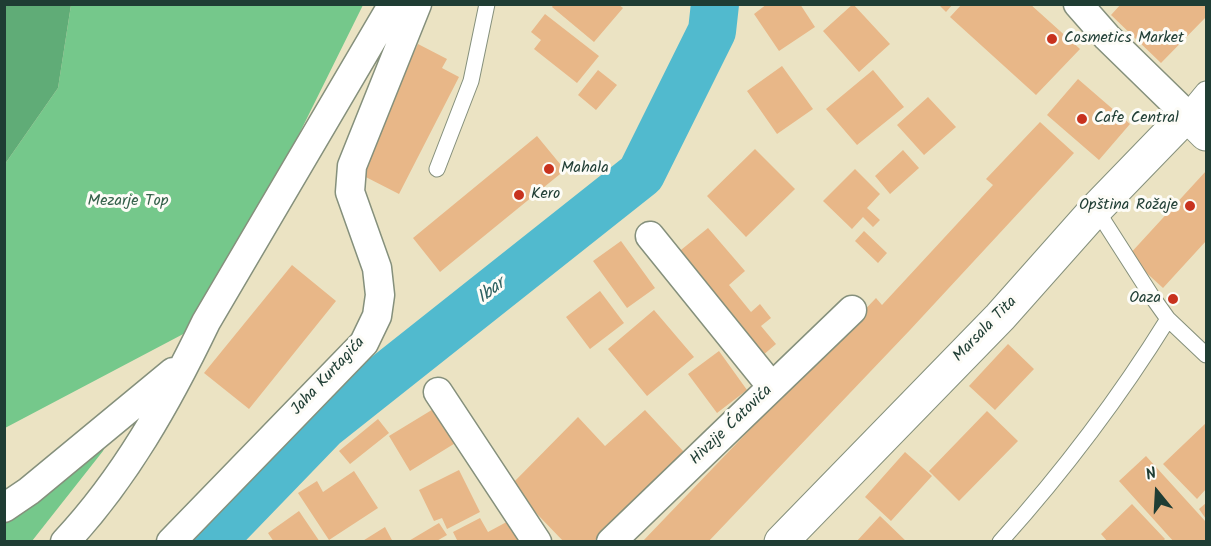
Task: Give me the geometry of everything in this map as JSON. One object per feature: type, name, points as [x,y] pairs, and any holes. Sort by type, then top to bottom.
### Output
[{"type":"street","points":[[65,542],[120,478],[189,358],[206,322],[393,4]]},
{"type":"street","name":"Jaha Kurtagića","points":[[171,542],[364,343],[377,316],[380,295],[377,268],[350,192],[352,166],[417,4]]},
{"type":"street","points":[[1078,4],[1107,37],[1200,113]]},
{"type":"street","name":"Marsala Tita","points":[[781,542],[1000,317],[1096,209],[1200,113]]},
{"type":"street","points":[[650,236],[772,387]]},
{"type":"street","name":"Hivzije Ćatovića","points":[[611,542],[852,310]]},
{"type":"street","points":[[4,508],[74,455],[189,358]]},
{"type":"street","points":[[438,392],[537,542]]},
{"type":"lane","points":[[437,169],[471,81],[488,4]]},
{"type":"lane","points":[[1096,209],[1128,262],[1168,319],[1206,355]]},
{"type":"lane","points":[[1000,542],[1097,426],[1126,387],[1168,319]]},
{"type":"green space","points":[[5,4],[71,5],[58,88],[5,164]]},
{"type":"green space","name":"Mezarje Top","points":[[71,5],[363,5],[206,322],[5,428],[5,164],[58,88]]},
{"type":"green space","points":[[124,400],[103,451],[32,541],[5,542],[5,491]]},
{"type":"building","points":[[554,4],[618,4],[623,8],[594,42],[552,7]]},
{"type":"building","points":[[767,4],[800,4],[815,27],[779,51],[754,14]]},
{"type":"building","points":[[853,4],[890,44],[859,72],[823,31]]},
{"type":"building","points":[[938,4],[953,4],[946,12]]},
{"type":"building","points":[[962,4],[1030,4],[1080,49],[1036,95],[950,17]]},
{"type":"building","points":[[1121,4],[1206,4],[1206,17],[1161,63],[1111,15]]},
{"type":"building","points":[[545,14],[599,56],[577,83],[534,49],[541,40],[531,32]]},
{"type":"building","points":[[418,44],[447,59],[442,68],[459,77],[399,194],[354,171]]},
{"type":"building","points":[[782,66],[813,109],[777,134],[747,91]]},
{"type":"building","points":[[598,70],[617,85],[596,110],[578,95]]},
{"type":"building","points":[[873,70],[904,107],[857,145],[826,109]]},
{"type":"building","points":[[1078,79],[1130,124],[1099,160],[1047,115]]},
{"type":"building","points":[[928,97],[956,127],[924,155],[897,125]]},
{"type":"building","points":[[1040,122],[1074,153],[910,330],[708,542],[642,542],[876,298],[882,305],[993,185],[986,179]]},
{"type":"building","points":[[537,136],[565,170],[440,272],[413,238]]},
{"type":"building","points":[[755,149],[795,189],[746,237],[707,196]]},
{"type":"building","points":[[903,150],[919,168],[890,194],[875,176]]},
{"type":"building","points":[[855,169],[880,194],[867,208],[880,220],[873,227],[863,217],[852,229],[823,201]]},
{"type":"building","name":"Opština Rožaje","points":[[1206,171],[1206,241],[1163,288],[1128,256]]},
{"type":"building","points":[[708,228],[745,271],[729,285],[751,312],[760,304],[771,318],[761,326],[776,344],[762,356],[676,254]]},
{"type":"building","points":[[864,231],[887,253],[878,263],[855,241]]},
{"type":"building","points":[[621,241],[655,288],[627,308],[593,261]]},
{"type":"building","points":[[292,265],[336,301],[249,409],[204,373]]},
{"type":"building","points":[[600,291],[624,323],[590,349],[566,317]]},
{"type":"building","points":[[654,310],[694,357],[647,396],[608,349]]},
{"type":"building","points":[[1008,344],[1034,369],[995,410],[969,386]]},
{"type":"building","points":[[719,351],[747,390],[717,413],[688,374]]},
{"type":"building","points":[[435,408],[457,442],[410,471],[389,436]]},
{"type":"building","points":[[645,410],[684,452],[593,542],[564,542],[510,486],[578,417],[605,446]]},
{"type":"building","points":[[987,411],[1018,441],[959,501],[929,471]]},
{"type":"building","points":[[378,419],[389,433],[350,464],[339,451]]},
{"type":"building","points":[[1206,423],[1206,489],[1197,499],[1163,464]]},
{"type":"building","points":[[905,452],[932,476],[891,521],[865,497]]},
{"type":"building","points":[[1146,456],[1206,522],[1206,542],[1174,542],[1119,481]]},
{"type":"building","points":[[459,470],[480,512],[447,529],[442,518],[434,521],[419,490]]},
{"type":"building","points":[[354,471],[378,508],[329,540],[298,493],[317,481],[323,492]]},
{"type":"building","points":[[1206,503],[1206,519],[1199,509]]},
{"type":"building","points":[[1132,504],[1165,539],[1162,542],[1108,542],[1101,534]]},
{"type":"building","points":[[299,511],[320,542],[274,542],[268,533]]},
{"type":"building","points":[[880,516],[907,542],[856,542]]},
{"type":"building","points":[[480,518],[488,532],[514,518],[526,542],[458,542],[453,532]]},
{"type":"building","points":[[439,523],[447,535],[435,542],[407,542]]},
{"type":"building","points":[[385,527],[393,542],[361,542]]},
{"type":"waterway","name":"Ibar","points":[[211,542],[323,426],[641,174],[712,31],[715,4]]},
{"type":"place","name":"Cosmetics Market","points":[[1052,39]]},
{"type":"place","name":"Cafe Central","points":[[1082,119]]},
{"type":"place","name":"Mahala","points":[[549,169]]},
{"type":"place","name":"Kero","points":[[519,195]]},
{"type":"place","name":"Opština Rožaje","points":[[1190,206]]},
{"type":"place","name":"Oaza","points":[[1173,299]]}]
